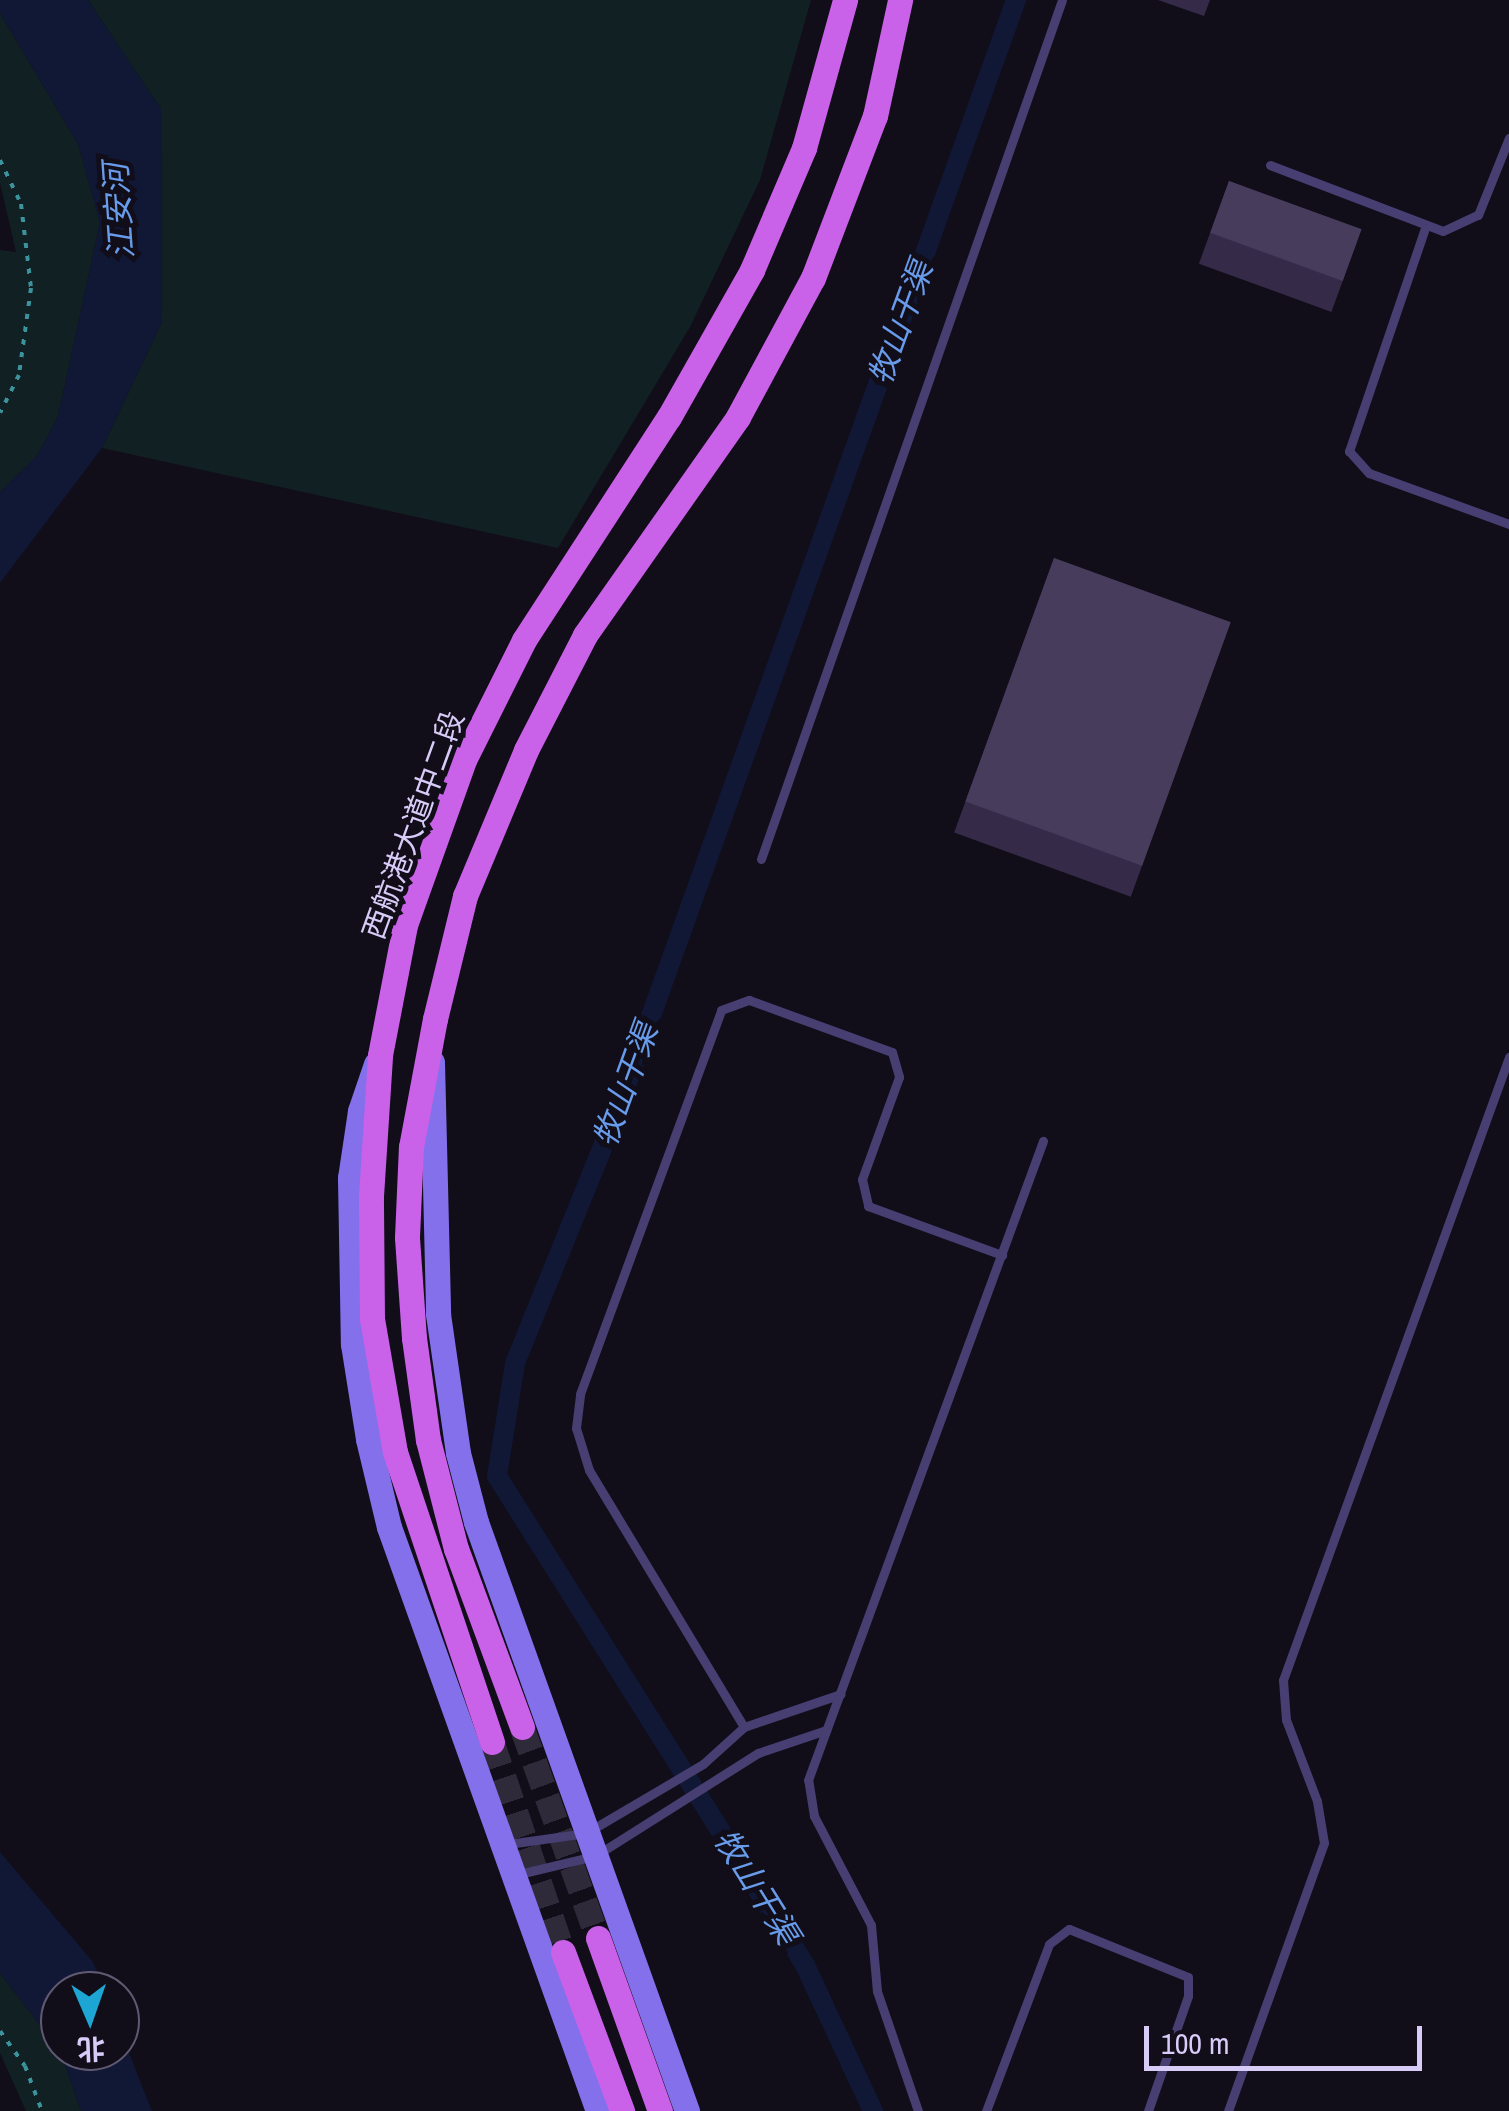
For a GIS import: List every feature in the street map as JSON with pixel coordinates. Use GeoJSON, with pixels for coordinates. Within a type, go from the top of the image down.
{"type":"FeatureCollection","features":[{"type":"Feature","properties":{"kind":"main road","name":"西航港大道中二段"},"geometry":{"type":"LineString","coordinates":[[492,1742],[395,1452],[372,1319],[371,1196],[380,1055],[406,925],[464,760],[524,640],[669,416],[752,270],[804,148],[845,0]]}},
{"type":"Feature","properties":{"kind":"main road"},"geometry":{"type":"LineString","coordinates":[[522,1727],[456,1549],[428,1440],[414,1338],[407,1237],[411,1147],[432,1035],[465,896],[526,750],[584,636],[738,417],[813,278],[875,116],[900,0]]}},
{"type":"Feature","properties":{"kind":"main road"},"geometry":{"type":"LineString","coordinates":[[598,1938],[660,2111]]}},
{"type":"Feature","properties":{"kind":"main road"},"geometry":{"type":"LineString","coordinates":[[563,1952],[622,2111]]}},
{"type":"Feature","properties":{"kind":"street"},"geometry":{"type":"LineString","coordinates":[[432,1035],[438,1314],[458,1452],[476,1522],[687,2111]]}},
{"type":"Feature","properties":{"kind":"street"},"geometry":{"type":"LineString","coordinates":[[380,1055],[360,1110],[350,1178],[354,1344],[389,1527],[598,2111]]}},
{"type":"Feature","properties":{"kind":"lane"},"geometry":{"type":"LineString","coordinates":[[761,859],[1062,0]]}},
{"type":"Feature","properties":{"kind":"lane"},"geometry":{"type":"LineString","coordinates":[[1270,166],[1425,228],[1453,230],[1478,214],[1509,138]]}},
{"type":"Feature","properties":{"kind":"lane"},"geometry":{"type":"LineString","coordinates":[[1425,228],[1349,451],[1369,473],[1509,524]]}},
{"type":"Feature","properties":{"kind":"lane"},"geometry":{"type":"LineString","coordinates":[[744,1727],[589,1470],[576,1428],[580,1394],[721,1010],[748,1000],[892,1052],[899,1077],[862,1179],[868,1206],[1002,1255]]}},
{"type":"Feature","properties":{"kind":"lane"},"geometry":{"type":"LineString","coordinates":[[1228,2111],[1324,1843],[1317,1802],[1286,1720],[1283,1680],[1509,1057]]}},
{"type":"Feature","properties":{"kind":"lane"},"geometry":{"type":"LineString","coordinates":[[918,2111],[880,2003],[865,1908],[811,1806],[808,1780],[1043,1141]]}},
{"type":"Feature","properties":{"kind":"lane"},"geometry":{"type":"LineString","coordinates":[[501,1845],[590,1844],[656,1792],[703,1764],[744,1727],[841,1694]]}},
{"type":"Feature","properties":{"kind":"lane"},"geometry":{"type":"LineString","coordinates":[[512,1875],[668,1810],[758,1753],[826,1730]]}},
{"type":"Feature","properties":{"kind":"lane"},"geometry":{"type":"LineString","coordinates":[[986,2111],[1049,1944],[1069,1928],[1188,1976],[1188,1996],[1148,2111]]}},
{"type":"Feature","properties":{"kind":"path"},"geometry":{"type":"LineString","coordinates":[[0,160],[20,204],[32,288],[19,375],[0,412]]}},
{"type":"Feature","properties":{"kind":"path"},"geometry":{"type":"LineString","coordinates":[[0,2031],[25,2066],[42,2111]]}},
{"type":"Feature","properties":{"kind":"shaded area"},"geometry":{"type":"Polygon","coordinates":[[[88,0],[811,0],[760,180],[690,327],[558,548],[102,448],[162,322],[161,109],[88,0]]]}},
{"type":"Feature","properties":{"kind":"shaded area"},"geometry":{"type":"Polygon","coordinates":[[[0,13],[78,144],[100,222],[58,417],[37,456],[0,492],[0,250],[16,252],[0,183],[0,13]]]}},
{"type":"Feature","properties":{"kind":"shaded area"},"geometry":{"type":"Polygon","coordinates":[[[0,1973],[40,2025],[40,2071],[67,2071],[81,2111],[26,2111],[0,2053],[0,1973]]]}},
{"type":"Feature","properties":{"kind":"water","name":"江安河"},"geometry":{"type":"Polygon","coordinates":[[[0,0],[88,0],[161,109],[162,322],[102,448],[0,583],[0,492],[37,456],[58,417],[100,222],[78,144],[0,13],[0,0]]]}},
{"type":"Feature","properties":{"kind":"water"},"geometry":{"type":"Polygon","coordinates":[[[0,1852],[97,1971],[40,1971],[40,2025],[0,1973],[0,1852]]]}},
{"type":"Feature","properties":{"kind":"water"},"geometry":{"type":"Polygon","coordinates":[[[67,2071],[136,2071],[152,2111],[81,2111],[67,2071]]]}},
{"type":"Feature","properties":{"kind":"building"},"geometry":{"type":"Polygon","coordinates":[[[1229,181],[1361,229],[1343,281],[1210,233],[1229,181]]]}},
{"type":"Feature","properties":{"kind":"building"},"geometry":{"type":"Polygon","coordinates":[[[1054,558],[1231,622],[1142,866],[965,801],[1054,558]]]}},
{"type":"Feature","properties":{"kind":"waterway","name":"牧山干渠"},"geometry":{"type":"LineString","coordinates":[[873,2111],[805,1965],[497,1476],[515,1363],[614,1119],[1016,0]]}},
{"type":"Feature","properties":{"kind":"tunnel"},"geometry":{"type":"LineString","coordinates":[[522,1727],[598,1938]]}},
{"type":"Feature","properties":{"kind":"tunnel"},"geometry":{"type":"LineString","coordinates":[[492,1742],[563,1952]]}}]}
